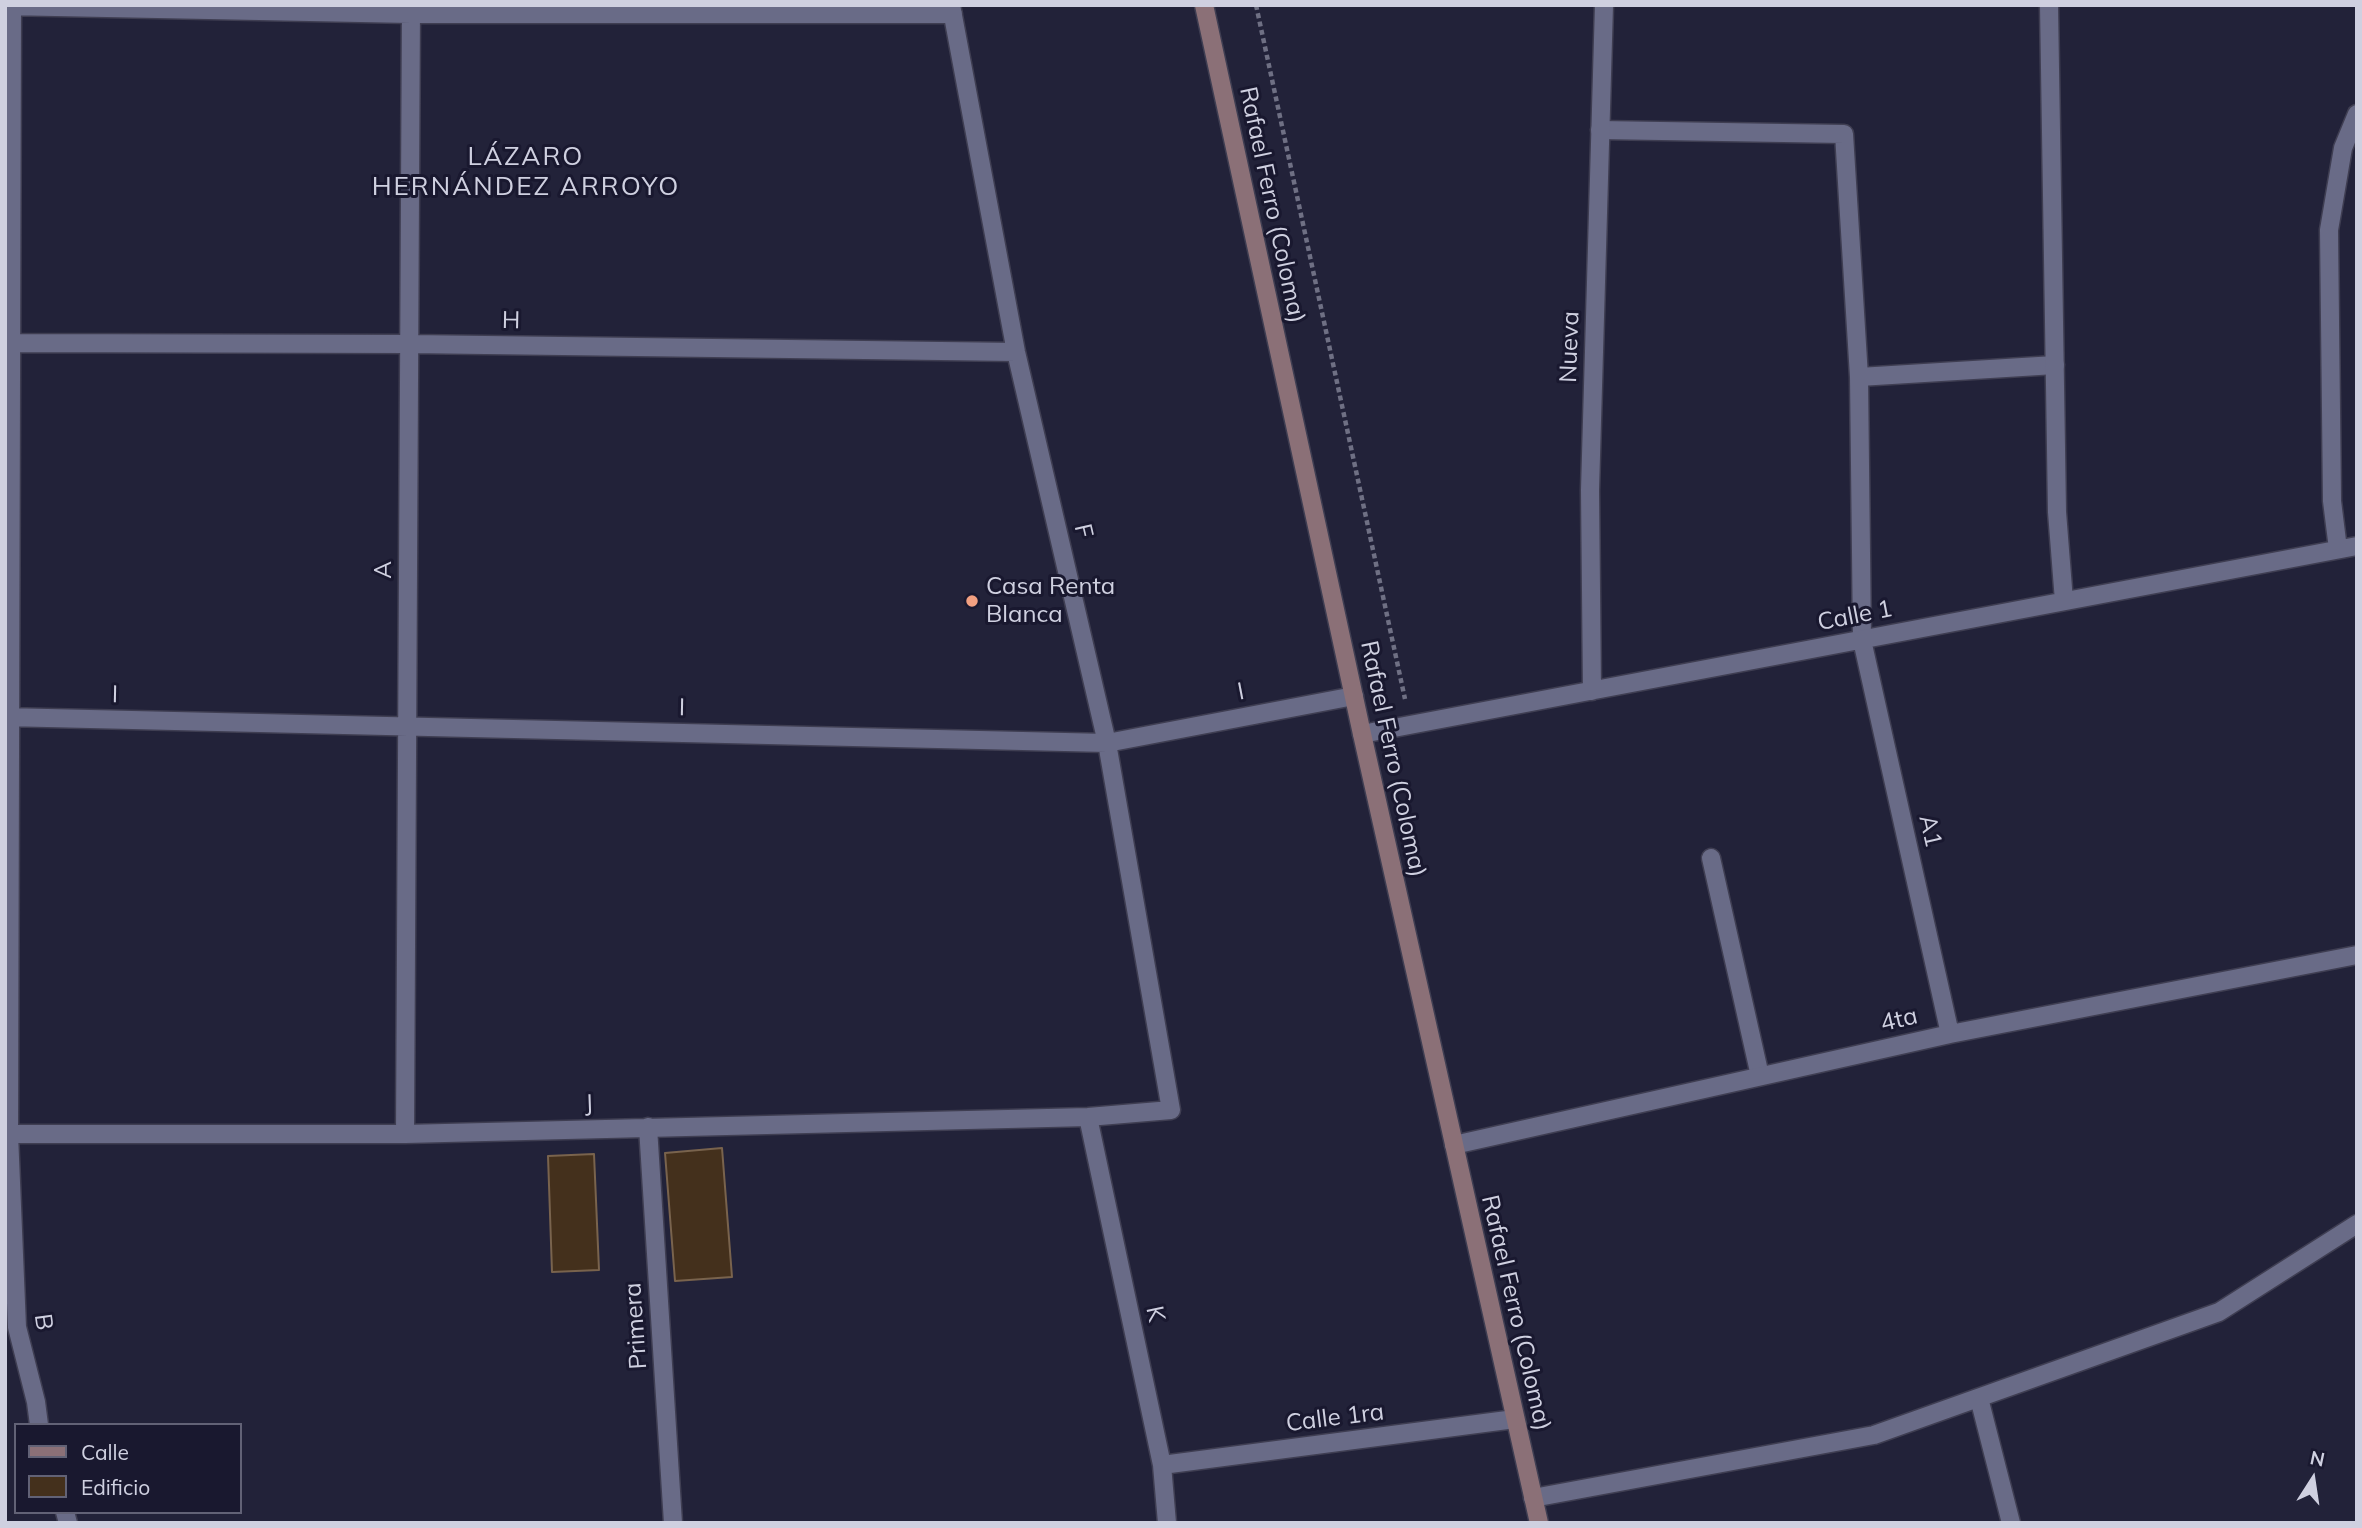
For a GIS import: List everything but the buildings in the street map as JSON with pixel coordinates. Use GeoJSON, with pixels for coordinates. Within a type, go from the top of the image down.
{"type":"FeatureCollection","features":[{"type":"Feature","properties":{"kind":"main road","name":"Rafael Ferro (Coloma)"},"geometry":{"type":"LineString","coordinates":[[1204,5],[1353,696],[1539,1523]]}},
{"type":"Feature","properties":{"kind":"street","name":"B"},"geometry":{"type":"LineString","coordinates":[[12,5],[8,343],[9,1134],[17,1327],[39,1423]]}},
{"type":"Feature","properties":{"kind":"street","name":"Nueva"},"geometry":{"type":"LineString","coordinates":[[1592,691],[1590,490],[1604,5]]}},
{"type":"Feature","properties":{"kind":"street"},"geometry":{"type":"LineString","coordinates":[[2049,5],[2057,512],[2064,601]]}},
{"type":"Feature","properties":{"kind":"street"},"geometry":{"type":"LineString","coordinates":[[5,6],[411,10],[952,10]]}},
{"type":"Feature","properties":{"kind":"street","name":"A"},"geometry":{"type":"LineString","coordinates":[[405,1134],[411,10]]}},
{"type":"Feature","properties":{"kind":"street","name":"F"},"geometry":{"type":"LineString","coordinates":[[952,10],[1016,352],[1107,743],[1171,1110]]}},
{"type":"Feature","properties":{"kind":"street"},"geometry":{"type":"LineString","coordinates":[[2338,549],[2332,501],[2329,230],[2343,148],[2357,114]]}},
{"type":"Feature","properties":{"kind":"street","name":"A1"},"geometry":{"type":"LineString","coordinates":[[1600,130],[1844,134],[1859,377],[1861,640],[1950,1034]]}},
{"type":"Feature","properties":{"kind":"street","name":"H"},"geometry":{"type":"LineString","coordinates":[[8,343],[410,344],[1016,352]]}},
{"type":"Feature","properties":{"kind":"street"},"geometry":{"type":"LineString","coordinates":[[1859,377],[2055,365]]}},
{"type":"Feature","properties":{"kind":"street","name":"Calle 1"},"geometry":{"type":"LineString","coordinates":[[1362,734],[2357,546]]}},
{"type":"Feature","properties":{"kind":"street","name":"I"},"geometry":{"type":"LineString","coordinates":[[8,717],[1107,743],[1353,696]]}},
{"type":"Feature","properties":{"kind":"street"},"geometry":{"type":"LineString","coordinates":[[1711,858],[1760,1076]]}},
{"type":"Feature","properties":{"kind":"street","name":"4ta"},"geometry":{"type":"LineString","coordinates":[[1454,1145],[1950,1034],[2357,955]]}},
{"type":"Feature","properties":{"kind":"street","name":"J"},"geometry":{"type":"LineString","coordinates":[[9,1134],[405,1134],[1088,1117],[1171,1110]]}},
{"type":"Feature","properties":{"kind":"street","name":"K"},"geometry":{"type":"LineString","coordinates":[[1088,1117],[1161,1465],[1167,1523]]}},
{"type":"Feature","properties":{"kind":"street","name":"Primera"},"geometry":{"type":"LineString","coordinates":[[648,1127],[673,1523]]}},
{"type":"Feature","properties":{"kind":"street"},"geometry":{"type":"LineString","coordinates":[[1533,1497],[1874,1435],[2219,1312],[2356,1225]]}},
{"type":"Feature","properties":{"kind":"street"},"geometry":{"type":"LineString","coordinates":[[1979,1398],[2011,1523]]}},
{"type":"Feature","properties":{"kind":"street","name":"Calle 1ra"},"geometry":{"type":"LineString","coordinates":[[1161,1465],[1515,1419]]}},
{"type":"Feature","properties":{"kind":"path"},"geometry":{"type":"LineString","coordinates":[[1256,5],[1411,725]]}},
{"type":"Feature","properties":{"kind":"place","name":"Casa Renta Blanca"},"geometry":{"type":"Point","coordinates":[972,601]}},
{"type":"Feature","properties":{"kind":"district","name":"LÁZARO HERNÁNDEZ ARROYO"},"geometry":{"type":"Point","coordinates":[526,172]}}]}
